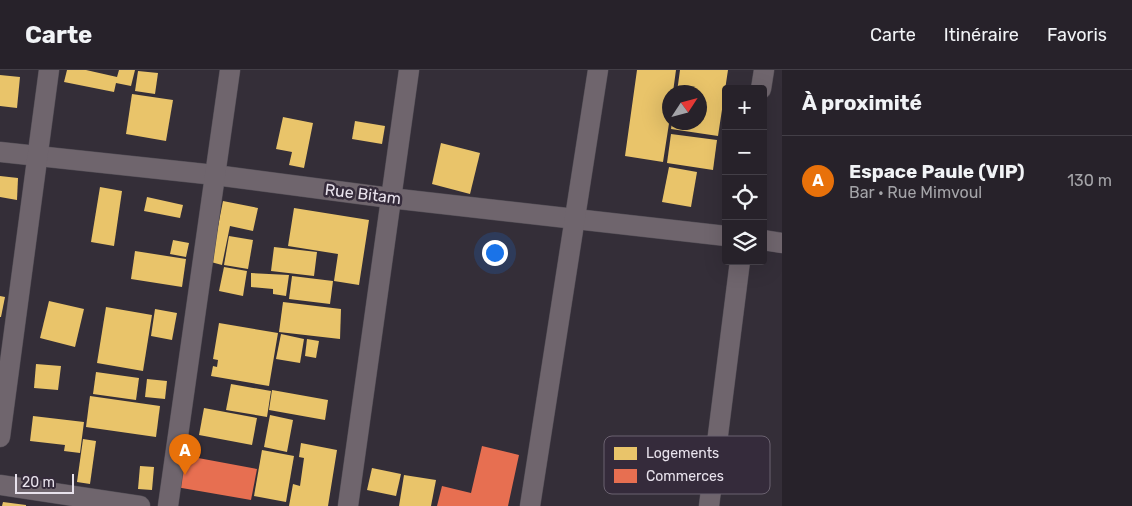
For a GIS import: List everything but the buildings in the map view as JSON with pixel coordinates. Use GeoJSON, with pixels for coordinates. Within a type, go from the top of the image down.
{"type":"FeatureCollection","features":[{"type":"Feature","properties":{"kind":"street"},"geometry":{"type":"LineString","coordinates":[[0,437],[50,70]]}},
{"type":"Feature","properties":{"kind":"street"},"geometry":{"type":"LineString","coordinates":[[168,506],[230,70]]}},
{"type":"Feature","properties":{"kind":"street"},"geometry":{"type":"LineString","coordinates":[[348,506],[409,70]]}},
{"type":"Feature","properties":{"kind":"street"},"geometry":{"type":"LineString","coordinates":[[530,506],[573,220],[598,70]]}},
{"type":"Feature","properties":{"kind":"street"},"geometry":{"type":"LineString","coordinates":[[762,85],[764,70]]}},
{"type":"Feature","properties":{"kind":"street","name":"Rue Bitam"},"geometry":{"type":"LineString","coordinates":[[0,152],[215,175],[573,220],[722,236]]}},
{"type":"Feature","properties":{"kind":"street"},"geometry":{"type":"LineString","coordinates":[[767,240],[782,242]]}},
{"type":"Feature","properties":{"kind":"street"},"geometry":{"type":"LineString","coordinates":[[718,436],[739,265]]}},
{"type":"Feature","properties":{"kind":"street"},"geometry":{"type":"LineString","coordinates":[[0,485],[140,506]]}},
{"type":"Feature","properties":{"kind":"place","name":"Espace Paule (VIP)"},"geometry":{"type":"Point","coordinates":[185,475]}}]}
